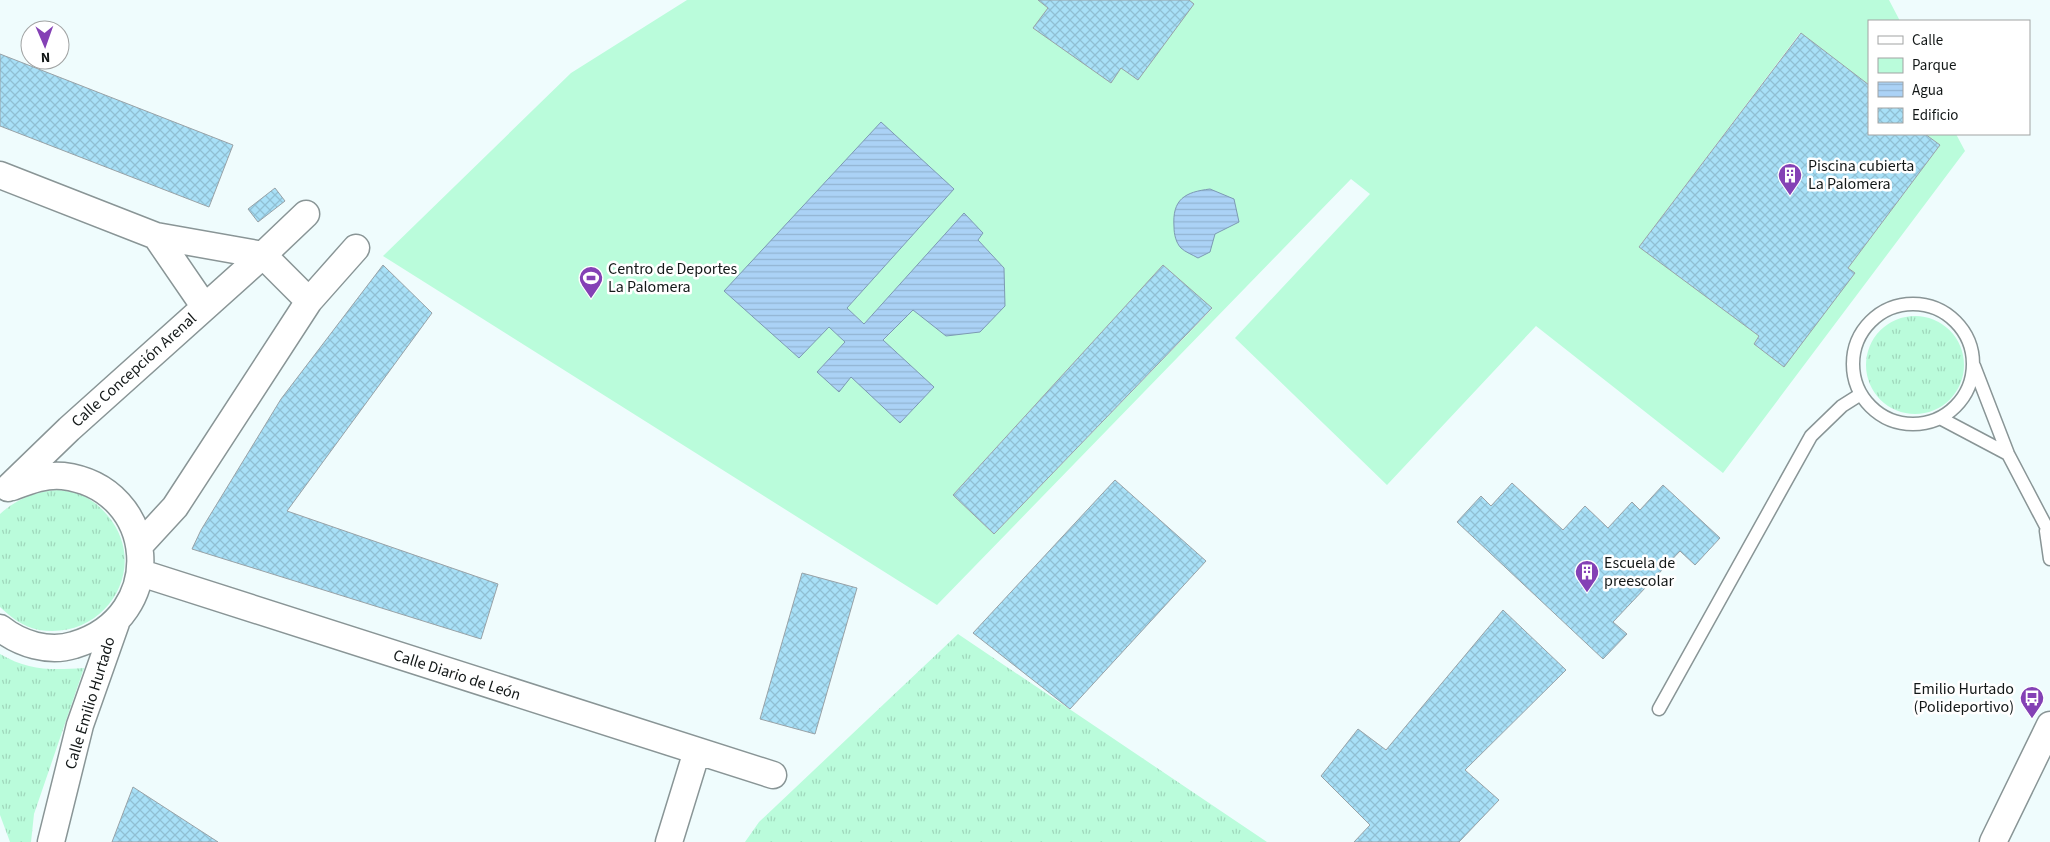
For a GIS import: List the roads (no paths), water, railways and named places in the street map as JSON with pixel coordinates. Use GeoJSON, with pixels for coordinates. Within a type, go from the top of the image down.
{"type":"FeatureCollection","features":[{"type":"Feature","properties":{"kind":"street"},"geometry":{"type":"LineString","coordinates":[[0,175],[156,236],[263,254],[309,301]]}},
{"type":"Feature","properties":{"kind":"street","name":"Calle Concepción Arenal"},"geometry":{"type":"LineString","coordinates":[[4,491],[69,429],[306,214]]}},
{"type":"Feature","properties":{"kind":"street"},"geometry":{"type":"LineString","coordinates":[[156,236],[204,306]]}},
{"type":"Feature","properties":{"kind":"street"},"geometry":{"type":"LineString","coordinates":[[140,545],[175,507],[309,301],[356,248]]}},
{"type":"Feature","properties":{"kind":"street"},"geometry":{"type":"LineString","coordinates":[[0,628],[11,637],[38,647],[65,648],[93,640],[116,623],[132,600],[140,573],[140,545],[130,519],[112,497],[89,482],[62,476],[34,478],[4,491]]}},
{"type":"Feature","properties":{"kind":"street","name":"Calle Diario de León"},"geometry":{"type":"LineString","coordinates":[[140,573],[773,775]]}},
{"type":"Feature","properties":{"kind":"street","name":"Calle Emilio Hurtado"},"geometry":{"type":"LineString","coordinates":[[51,842],[80,725],[116,623]]}},
{"type":"Feature","properties":{"kind":"street"},"geometry":{"type":"LineString","coordinates":[[1993,842],[2050,725]]}},
{"type":"Feature","properties":{"kind":"street"},"geometry":{"type":"LineString","coordinates":[[669,842],[697,751]]}},
{"type":"Feature","properties":{"kind":"lane"},"geometry":{"type":"LineString","coordinates":[[1973,364],[1971,380],[1964,395],[1954,408],[1940,418],[1912,424],[1898,422],[1871,409],[1861,394],[1854,376],[1853,356],[1859,337],[1871,321],[1887,310],[1907,304],[1926,306],[1945,313],[1960,327],[1970,344],[1973,364],[2008,454],[2048,533],[2050,559]]}},
{"type":"Feature","properties":{"kind":"lane"},"geometry":{"type":"LineString","coordinates":[[1659,709],[1811,436],[1842,406],[1861,394]]}},
{"type":"Feature","properties":{"kind":"lane"},"geometry":{"type":"LineString","coordinates":[[1940,418],[2008,454]]}},
{"type":"Feature","properties":{"kind":"water"},"geometry":{"type":"Polygon","coordinates":[[[881,122],[954,189],[847,308],[864,324],[964,213],[983,233],[978,240],[1004,268],[1005,306],[980,332],[946,336],[913,310],[883,340],[934,387],[900,423],[851,377],[839,392],[817,372],[845,342],[829,327],[799,358],[724,291],[881,122]]]}},
{"type":"Feature","properties":{"kind":"water"},"geometry":{"type":"Polygon","coordinates":[[[1210,189],[1234,199],[1239,222],[1215,234],[1210,252],[1198,258],[1178,244],[1174,230],[1175,210],[1178,203],[1187,195],[1210,189]]]}},
{"type":"Feature","properties":{"kind":"place","name":"Piscina cubierta La Palomera"},"geometry":{"type":"Point","coordinates":[1790,196]}},
{"type":"Feature","properties":{"kind":"place","name":"Centro de Deportes La Palomera"},"geometry":{"type":"Point","coordinates":[591,299]}},
{"type":"Feature","properties":{"kind":"place","name":"Escuela de preescolar"},"geometry":{"type":"Point","coordinates":[1587,593]}},
{"type":"Feature","properties":{"kind":"place","name":"Emilio Hurtado (Polideportivo)"},"geometry":{"type":"Point","coordinates":[2032,719]}}]}
